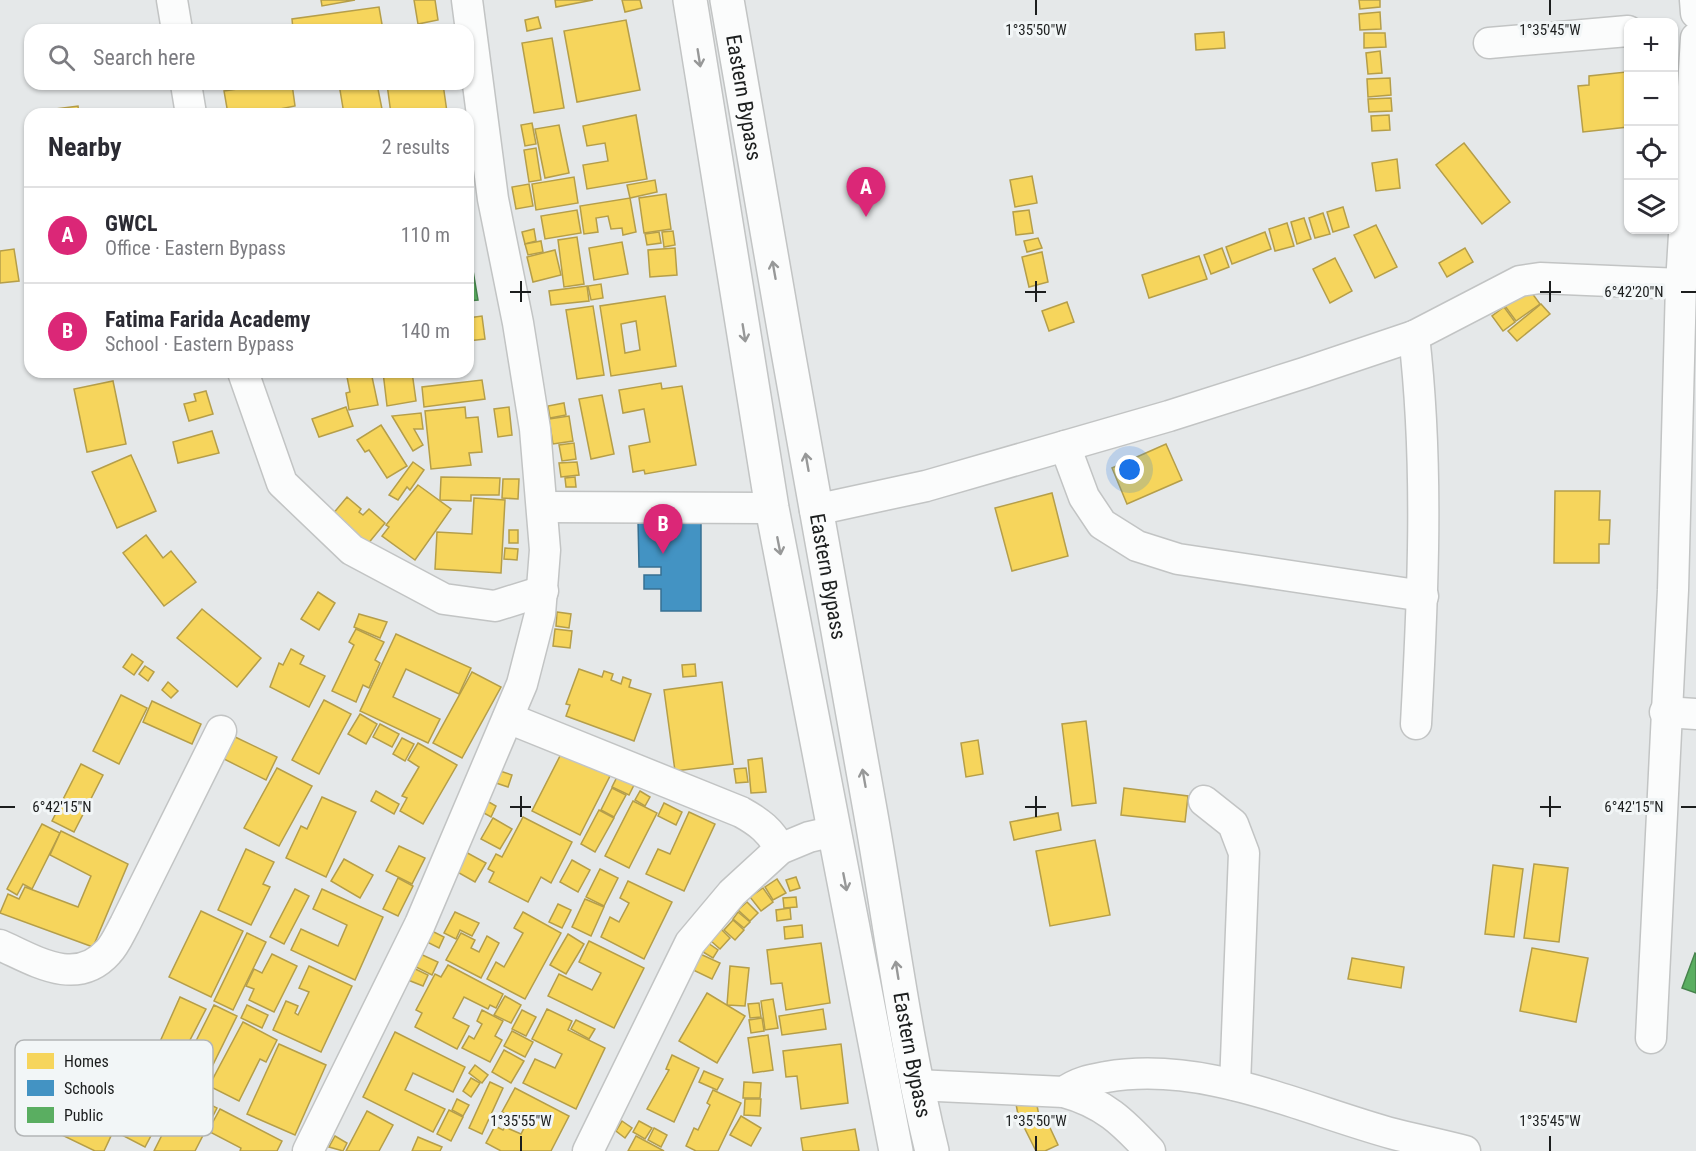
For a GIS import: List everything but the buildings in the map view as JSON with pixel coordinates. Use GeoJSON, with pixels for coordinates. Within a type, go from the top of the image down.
{"type":"FeatureCollection","features":[{"type":"Feature","properties":{"kind":"highway","name":"Eastern Bypass"},"geometry":{"type":"LineString","coordinates":[[690,0],[772,508],[896,1151]]}},
{"type":"Feature","properties":{"kind":"highway","name":"Eastern Bypass"},"geometry":{"type":"LineString","coordinates":[[727,0],[815,510],[873,824],[916,1085],[932,1151]]}},
{"type":"Feature","properties":{"kind":"street"},"geometry":{"type":"LineString","coordinates":[[172,0],[176,24]]}},
{"type":"Feature","properties":{"kind":"street"},"geometry":{"type":"LineString","coordinates":[[466,0],[469,24]]}},
{"type":"Feature","properties":{"kind":"street"},"geometry":{"type":"LineString","coordinates":[[1695,0],[1696,14]]}},
{"type":"Feature","properties":{"kind":"street"},"geometry":{"type":"LineString","coordinates":[[1678,27],[1696,25]]}},
{"type":"Feature","properties":{"kind":"street"},"geometry":{"type":"LineString","coordinates":[[1489,43],[1624,31]]}},
{"type":"Feature","properties":{"kind":"street"},"geometry":{"type":"LineString","coordinates":[[1651,1038],[1665,712],[1673,590],[1681,284],[1696,38]]}},
{"type":"Feature","properties":{"kind":"street"},"geometry":{"type":"LineString","coordinates":[[308,1151],[420,924],[508,718],[522,684],[541,602],[543,507],[535,429],[518,323],[494,199],[474,57]]}},
{"type":"Feature","properties":{"kind":"street"},"geometry":{"type":"LineString","coordinates":[[187,90],[190,108]]}},
{"type":"Feature","properties":{"kind":"street"},"geometry":{"type":"LineString","coordinates":[[815,510],[926,486],[1169,416],[1414,336],[1520,281],[1548,278],[1681,284]]}},
{"type":"Feature","properties":{"kind":"street"},"geometry":{"type":"LineString","coordinates":[[1414,336],[1422,404],[1423,596],[1416,724]]}},
{"type":"Feature","properties":{"kind":"street"},"geometry":{"type":"LineString","coordinates":[[245,378],[278,476],[352,550],[444,599],[495,606],[541,602]]}},
{"type":"Feature","properties":{"kind":"street"},"geometry":{"type":"LineString","coordinates":[[1065,446],[1084,497],[1102,524],[1137,546],[1178,559],[1423,596]]}},
{"type":"Feature","properties":{"kind":"street"},"geometry":{"type":"LineString","coordinates":[[543,507],[772,508]]}},
{"type":"Feature","properties":{"kind":"street"},"geometry":{"type":"LineString","coordinates":[[1665,712],[1696,714]]}},
{"type":"Feature","properties":{"kind":"street"},"geometry":{"type":"LineString","coordinates":[[508,718],[741,812],[761,823],[774,837],[780,849]]}},
{"type":"Feature","properties":{"kind":"street"},"geometry":{"type":"LineString","coordinates":[[0,945],[53,970],[73,970],[88,966],[108,953],[125,924],[221,731]]}},
{"type":"Feature","properties":{"kind":"street"},"geometry":{"type":"LineString","coordinates":[[1204,801],[1233,824],[1244,853],[1235,1085]]}},
{"type":"Feature","properties":{"kind":"street"},"geometry":{"type":"LineString","coordinates":[[588,1151],[690,943],[732,893],[780,849],[809,837],[835,831]]}},
{"type":"Feature","properties":{"kind":"street"},"geometry":{"type":"LineString","coordinates":[[1064,1092],[1076,1083],[1131,1073],[1235,1085],[1394,1134],[1465,1151]]}},
{"type":"Feature","properties":{"kind":"street"},"geometry":{"type":"LineString","coordinates":[[916,1085],[1064,1092],[1088,1098],[1119,1118],[1150,1151]]}},
{"type":"Feature","properties":{"kind":"place","name":"GWCL"},"geometry":{"type":"Point","coordinates":[866,217]}},
{"type":"Feature","properties":{"kind":"place","name":"Fatima Farida Academy"},"geometry":{"type":"Point","coordinates":[663,554]}}]}
